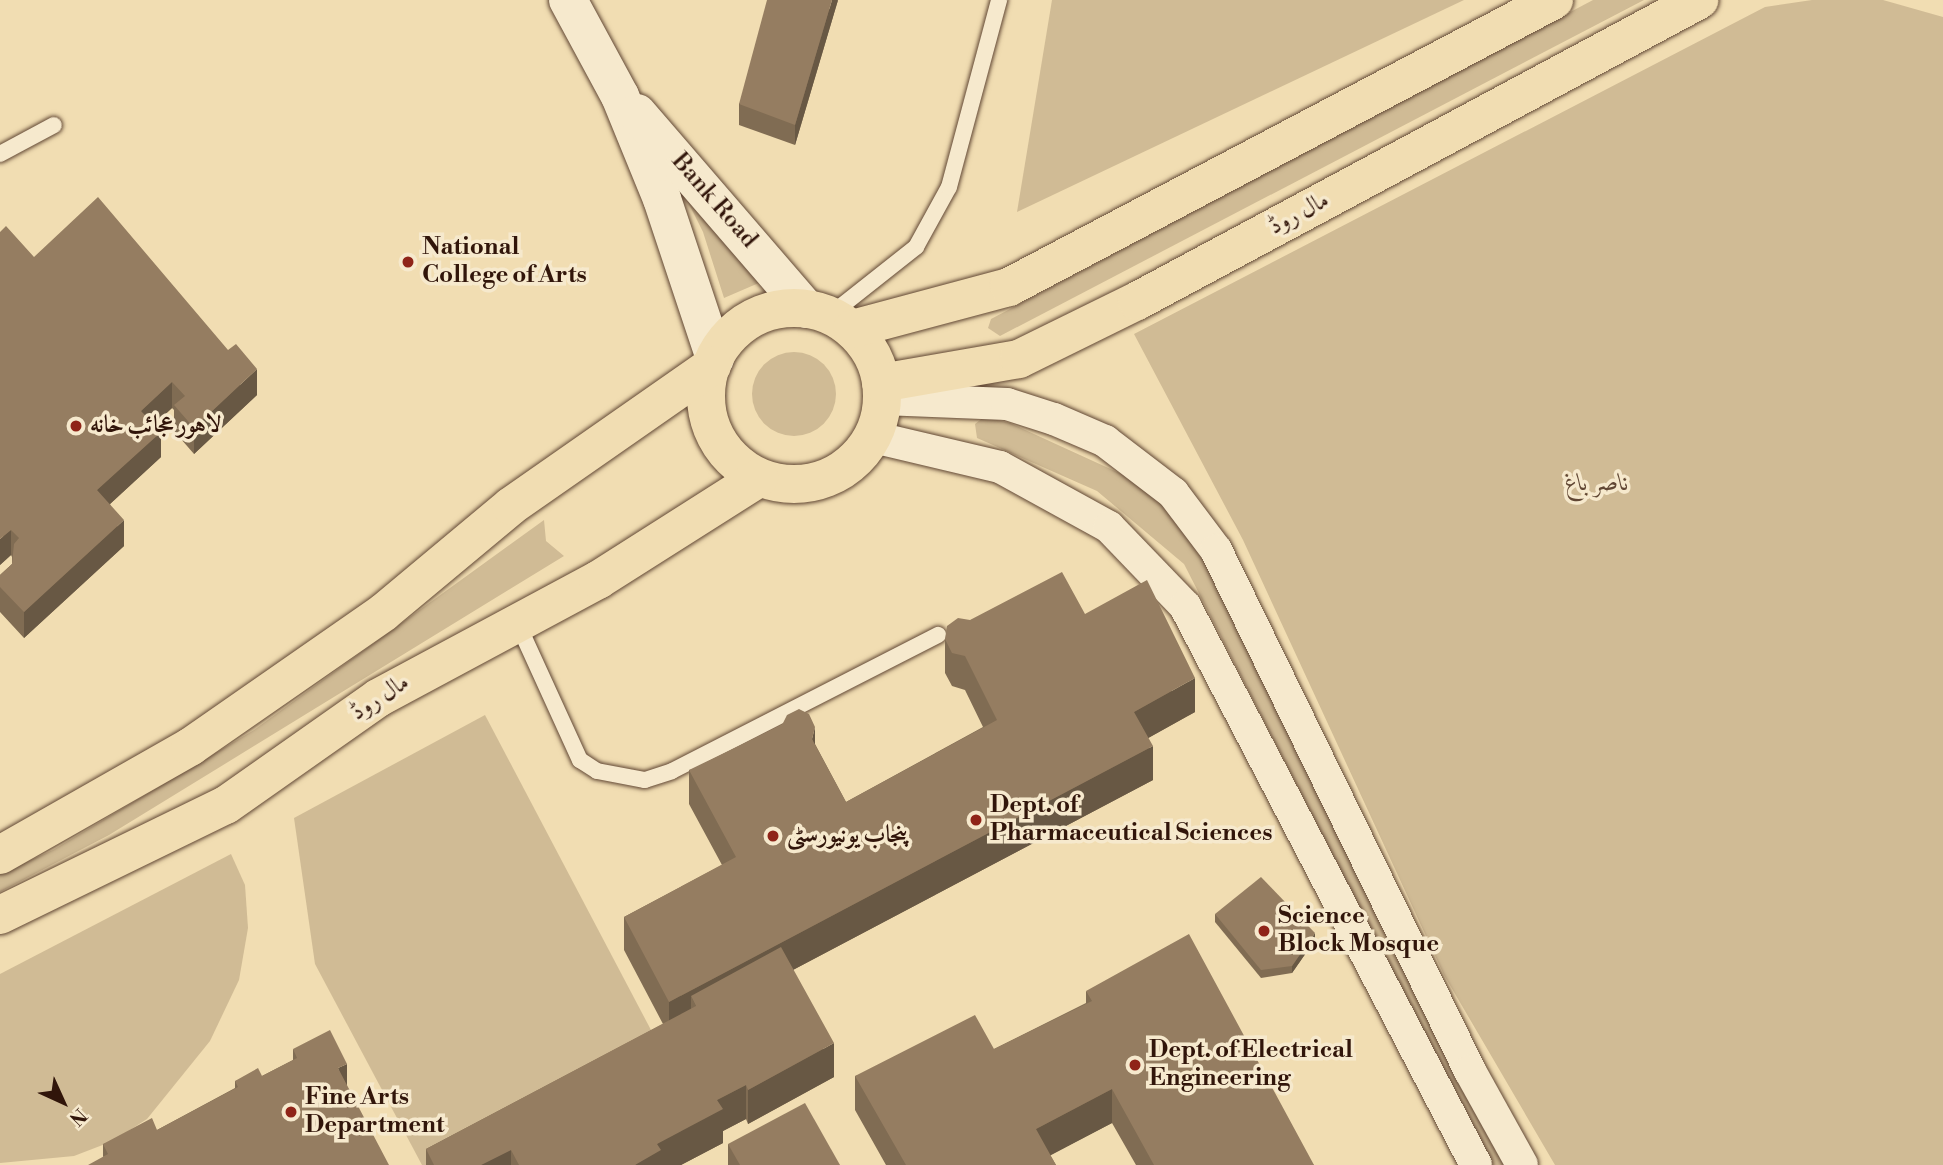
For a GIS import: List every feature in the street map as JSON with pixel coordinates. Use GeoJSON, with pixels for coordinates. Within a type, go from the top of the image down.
{"type":"FeatureCollection","features":[{"type":"Feature","properties":{"kind":"main road"},"geometry":{"type":"LineString","coordinates":[[0,855],[190,747],[384,612],[511,506],[713,362],[737,329],[752,318],[788,308],[829,318],[1009,287],[1554,0]]}},
{"type":"Feature","properties":{"kind":"main road","name":"مال روڈ"},"geometry":{"type":"LineString","coordinates":[[882,391],[1019,359],[1137,301],[1699,0]]}},
{"type":"Feature","properties":{"kind":"main road"},"geometry":{"type":"LineString","coordinates":[[713,362],[706,393],[709,419],[719,444],[737,464],[759,478],[781,484],[824,480],[860,456],[873,437],[882,391],[876,363],[829,318]]}},
{"type":"Feature","properties":{"kind":"main road","name":"مال روڈ"},"geometry":{"type":"LineString","coordinates":[[0,915],[226,805],[378,698],[598,580],[759,478]]}},
{"type":"Feature","properties":{"kind":"street","name":"Bank Road"},"geometry":{"type":"LineString","coordinates":[[568,0],[620,96],[662,199],[713,362]]}},
{"type":"Feature","properties":{"kind":"street","name":"Bank Road"},"geometry":{"type":"LineString","coordinates":[[620,96],[829,318]]}},
{"type":"Feature","properties":{"kind":"street"},"geometry":{"type":"LineString","coordinates":[[882,391],[1007,404],[1054,419],[1105,441],[1173,493],[1216,550],[1470,1070],[1522,1165]]}},
{"type":"Feature","properties":{"kind":"street"},"geometry":{"type":"LineString","coordinates":[[873,437],[1000,467],[1109,527],[1185,606],[1476,1165]]}},
{"type":"Feature","properties":{"kind":"lane"},"geometry":{"type":"LineString","coordinates":[[829,318],[916,247],[949,187],[999,0]]}},
{"type":"Feature","properties":{"kind":"lane"},"geometry":{"type":"LineString","coordinates":[[0,153],[54,125]]}},
{"type":"Feature","properties":{"kind":"lane"},"geometry":{"type":"LineString","coordinates":[[517,622],[580,760],[597,771],[645,780],[672,771],[938,635]]}},
{"type":"Feature","properties":{"kind":"green space"},"geometry":{"type":"Polygon","coordinates":[[[1052,0],[1464,0],[1017,212],[1052,0]]]}},
{"type":"Feature","properties":{"kind":"green space"},"geometry":{"type":"Polygon","coordinates":[[[1593,0],[1644,0],[1000,336],[988,328],[991,319],[1593,0]]]}},
{"type":"Feature","properties":{"kind":"green space","name":"ناصر باغ"},"geometry":{"type":"Polygon","coordinates":[[[1812,0],[1883,0],[1943,17],[1943,1165],[1555,1165],[1444,975],[1243,540],[1134,334],[1765,7],[1812,0]]]}},
{"type":"Feature","properties":{"kind":"green space"},"geometry":{"type":"Polygon","coordinates":[[[682,190],[766,280],[724,298],[703,232],[682,190]]]}},
{"type":"Feature","properties":{"kind":"green space"},"geometry":{"type":"Polygon","coordinates":[[[794,352],[817,359],[829,371],[836,394],[829,417],[817,429],[794,436],[771,429],[759,417],[752,394],[759,371],[771,359],[794,352]]]}},
{"type":"Feature","properties":{"kind":"green space"},"geometry":{"type":"Polygon","coordinates":[[[984,417],[1010,423],[1128,477],[1181,517],[1199,541],[1510,1165],[1492,1165],[1479,1142],[1184,564],[1097,491],[977,438],[975,424],[984,417]]]}},
{"type":"Feature","properties":{"kind":"green space"},"geometry":{"type":"Polygon","coordinates":[[[544,520],[546,541],[564,556],[109,835],[0,892],[0,874],[53,850],[254,730],[544,520]]]}},
{"type":"Feature","properties":{"kind":"green space"},"geometry":{"type":"Polygon","coordinates":[[[485,715],[661,1049],[447,1165],[422,1165],[315,964],[294,818],[485,715]]]}},
{"type":"Feature","properties":{"kind":"green space"},"geometry":{"type":"Polygon","coordinates":[[[231,854],[245,885],[248,928],[239,980],[210,1041],[147,1119],[113,1141],[74,1156],[0,1163],[0,974],[231,854]]]}},
{"type":"Feature","properties":{"kind":"building"},"geometry":{"type":"Polygon","coordinates":[[[767,0],[832,0],[795,125],[739,104],[767,0]]]}},
{"type":"Feature","properties":{"kind":"building","name":"لاہور عجائب خانه"},"geometry":{"type":"Polygon","coordinates":[[[98,197],[228,350],[236,344],[257,369],[194,428],[174,405],[185,396],[172,382],[141,411],[161,432],[97,490],[124,520],[24,612],[0,587],[0,575],[12,564],[14,544],[19,538],[11,530],[0,539],[0,232],[6,226],[34,257],[98,197]]]}},
{"type":"Feature","properties":{"kind":"building","name":"Dept. of Pharmaceutical Sciences"},"geometry":{"type":"Polygon","coordinates":[[[1062,572],[1085,614],[1147,580],[1195,678],[1134,712],[1153,746],[669,1002],[624,917],[736,857],[689,770],[782,725],[787,715],[799,709],[809,714],[815,727],[812,739],[846,802],[997,720],[965,656],[952,653],[945,639],[947,626],[958,618],[970,620],[1062,572]]]}},
{"type":"Feature","properties":{"kind":"building","name":"Science Block Mosque"},"geometry":{"type":"Polygon","coordinates":[[[1261,877],[1315,933],[1292,966],[1261,970],[1215,914],[1261,877]]]}},
{"type":"Feature","properties":{"kind":"building","name":"Dept. of Electrical Engineering"},"geometry":{"type":"Polygon","coordinates":[[[1189,934],[1314,1165],[1154,1165],[1112,1089],[1036,1129],[1056,1165],[906,1165],[855,1076],[975,1015],[994,1049],[1092,1001],[1086,991],[1189,934]]]}},
{"type":"Feature","properties":{"kind":"building"},"geometry":{"type":"Polygon","coordinates":[[[781,947],[834,1043],[748,1090],[746,1085],[717,1100],[723,1109],[657,1144],[661,1150],[635,1165],[519,1165],[511,1150],[481,1165],[434,1165],[426,1149],[696,1006],[691,996],[781,947]]]}},
{"type":"Feature","properties":{"kind":"building"},"geometry":{"type":"Polygon","coordinates":[[[330,1030],[347,1064],[338,1068],[389,1165],[88,1165],[108,1154],[103,1144],[152,1118],[157,1130],[238,1087],[235,1081],[258,1068],[262,1076],[297,1058],[293,1049],[330,1030]]]}},
{"type":"Feature","properties":{"kind":"building"},"geometry":{"type":"Polygon","coordinates":[[[805,1103],[840,1165],[740,1165],[728,1144],[805,1103]]]}},
{"type":"Feature","properties":{"kind":"place","name":"National College of Arts"},"geometry":{"type":"Point","coordinates":[408,262]}},
{"type":"Feature","properties":{"kind":"place","name":"لاہور عجائب خانه"},"geometry":{"type":"Point","coordinates":[76,426]}},
{"type":"Feature","properties":{"kind":"place","name":"Dept. of Pharmaceutical Sciences"},"geometry":{"type":"Point","coordinates":[976,820]}},
{"type":"Feature","properties":{"kind":"place","name":"پنجاب یونیورسٹی"},"geometry":{"type":"Point","coordinates":[773,836]}},
{"type":"Feature","properties":{"kind":"place","name":"Science Block Mosque"},"geometry":{"type":"Point","coordinates":[1264,931]}},
{"type":"Feature","properties":{"kind":"place","name":"Dept. of Electrical Engineering"},"geometry":{"type":"Point","coordinates":[1135,1065]}},
{"type":"Feature","properties":{"kind":"place","name":"Fine Arts Department"},"geometry":{"type":"Point","coordinates":[291,1112]}}]}
